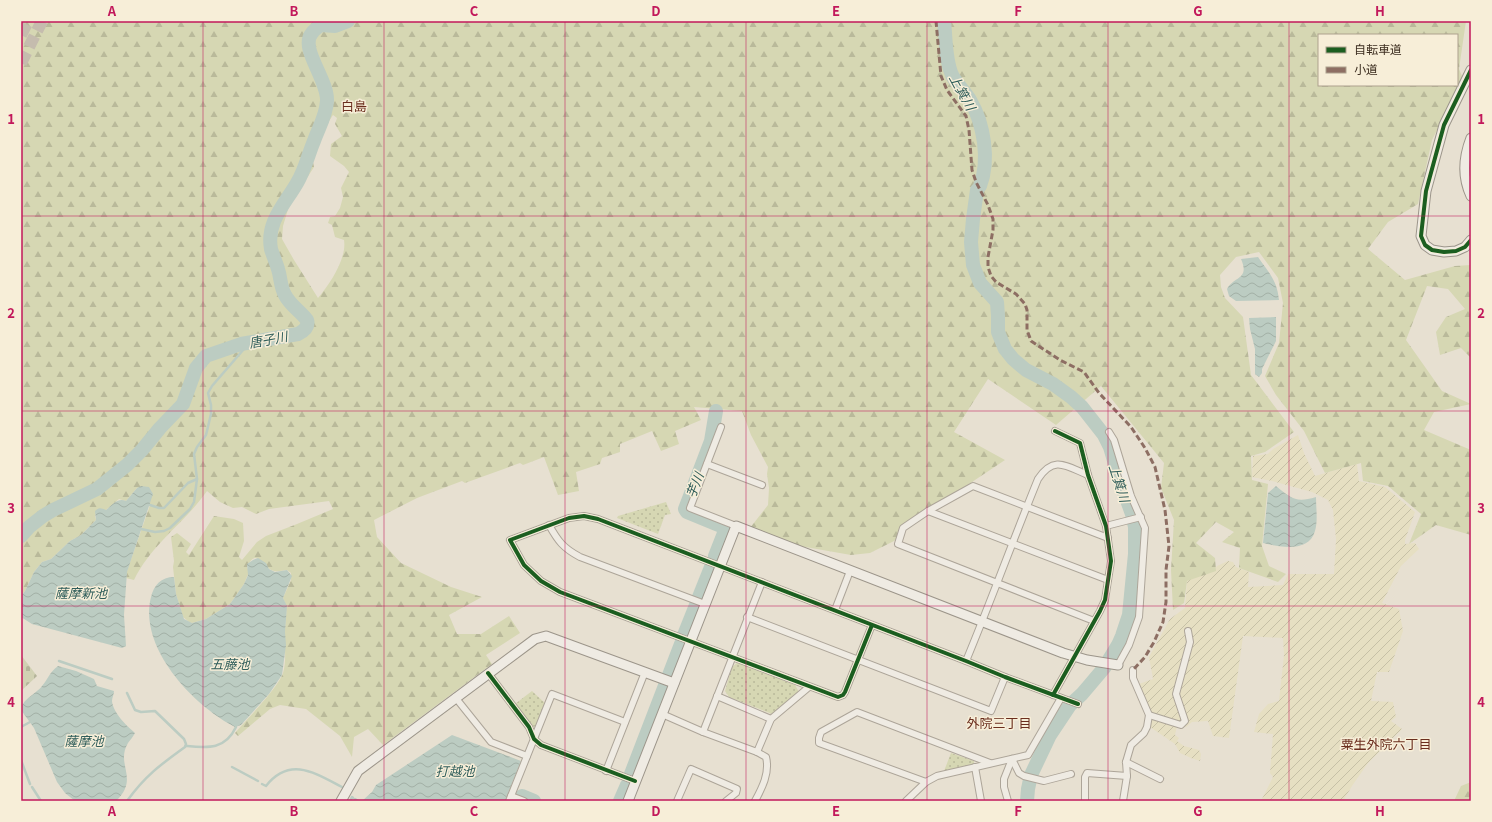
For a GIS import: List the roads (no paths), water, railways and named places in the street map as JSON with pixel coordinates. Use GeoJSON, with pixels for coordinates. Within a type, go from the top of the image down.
{"type":"FeatureCollection","features":[{"type":"Feature","properties":{"kind":"street"},"geometry":{"type":"LineString","coordinates":[[1471,70],[1444,125],[1426,191],[1420,236],[1425,245],[1432,250],[1444,252],[1456,251],[1465,247],[1471,240]]}},
{"type":"Feature","properties":{"kind":"street"},"geometry":{"type":"LineString","coordinates":[[1471,138],[1466,157],[1465,174],[1471,196]]}},
{"type":"Feature","properties":{"kind":"street"},"geometry":{"type":"LineString","coordinates":[[721,427],[690,508],[982,622],[1074,656],[1111,664],[1129,645],[1139,617],[1145,528],[1131,496],[1114,440],[1109,432]]}},
{"type":"Feature","properties":{"kind":"street"},"geometry":{"type":"LineString","coordinates":[[1053,695],[1104,600],[1111,561],[1106,526],[1088,474],[1080,443],[1055,431]]}},
{"type":"Feature","properties":{"kind":"street"},"geometry":{"type":"LineString","coordinates":[[707,464],[762,485]]}},
{"type":"Feature","properties":{"kind":"street"},"geometry":{"type":"LineString","coordinates":[[966,661],[998,584],[1012,543],[1038,479],[1043,472],[1052,465],[1060,464],[1088,474]]}},
{"type":"Feature","properties":{"kind":"street"},"geometry":{"type":"LineString","coordinates":[[1094,621],[898,544],[903,528],[928,510],[973,486],[1108,538]]}},
{"type":"Feature","properties":{"kind":"street"},"geometry":{"type":"LineString","coordinates":[[928,510],[1108,580]]}},
{"type":"Feature","properties":{"kind":"street"},"geometry":{"type":"LineString","coordinates":[[872,625],[845,692],[841,696],[835,696],[691,640],[679,637],[560,592],[541,581],[524,565],[510,540],[569,518],[584,516],[598,519],[1075,703]]}},
{"type":"Feature","properties":{"kind":"street"},"geometry":{"type":"LineString","coordinates":[[1106,526],[1139,517]]}},
{"type":"Feature","properties":{"kind":"street"},"geometry":{"type":"LineString","coordinates":[[549,525],[559,542],[567,551],[705,604]]}},
{"type":"Feature","properties":{"kind":"street"},"geometry":{"type":"LineString","coordinates":[[629,801],[635,781],[662,714],[669,681],[691,640],[736,526]]}},
{"type":"Feature","properties":{"kind":"street"},"geometry":{"type":"LineString","coordinates":[[836,610],[850,571]]}},
{"type":"Feature","properties":{"kind":"street"},"geometry":{"type":"LineString","coordinates":[[702,732],[718,696],[747,617],[762,582]]}},
{"type":"Feature","properties":{"kind":"street"},"geometry":{"type":"LineString","coordinates":[[747,617],[990,711],[1005,677]]}},
{"type":"Feature","properties":{"kind":"street"},"geometry":{"type":"LineString","coordinates":[[1149,715],[1181,725],[1185,721],[1176,694],[1190,642],[1188,631]]}},
{"type":"Feature","properties":{"kind":"street"},"geometry":{"type":"LineString","coordinates":[[341,801],[358,771],[455,697],[535,639],[546,636],[669,681]]}},
{"type":"Feature","properties":{"kind":"street"},"geometry":{"type":"LineString","coordinates":[[1123,801],[1127,776],[1126,762],[1131,746],[1144,733],[1147,727],[1149,715],[1133,678],[1133,670]]}},
{"type":"Feature","properties":{"kind":"street"},"geometry":{"type":"LineString","coordinates":[[606,771],[644,672]]}},
{"type":"Feature","properties":{"kind":"street"},"geometry":{"type":"LineString","coordinates":[[488,673],[529,727],[534,739],[541,745],[635,781]]}},
{"type":"Feature","properties":{"kind":"street"},"geometry":{"type":"LineString","coordinates":[[757,752],[771,719],[809,687]]}},
{"type":"Feature","properties":{"kind":"street"},"geometry":{"type":"LineString","coordinates":[[524,801],[510,798],[552,694],[625,722]]}},
{"type":"Feature","properties":{"kind":"street"},"geometry":{"type":"LineString","coordinates":[[718,696],[771,719]]}},
{"type":"Feature","properties":{"kind":"street"},"geometry":{"type":"LineString","coordinates":[[455,697],[491,742],[527,756]]}},
{"type":"Feature","properties":{"kind":"street"},"geometry":{"type":"LineString","coordinates":[[906,801],[926,782],[937,776],[1029,754],[1061,698]]}},
{"type":"Feature","properties":{"kind":"street"},"geometry":{"type":"LineString","coordinates":[[926,782],[819,743],[821,732],[857,712],[990,763]]}},
{"type":"Feature","properties":{"kind":"street"},"geometry":{"type":"LineString","coordinates":[[662,714],[702,732],[757,752],[766,757],[767,762],[764,784],[755,801]]}},
{"type":"Feature","properties":{"kind":"street"},"geometry":{"type":"LineString","coordinates":[[1012,759],[1019,773],[1030,778],[1047,780],[1070,774]]}},
{"type":"Feature","properties":{"kind":"street"},"geometry":{"type":"LineString","coordinates":[[1008,801],[1004,787],[1004,779],[1012,759]]}},
{"type":"Feature","properties":{"kind":"street"},"geometry":{"type":"LineString","coordinates":[[1126,762],[1160,779]]}},
{"type":"Feature","properties":{"kind":"street"},"geometry":{"type":"LineString","coordinates":[[975,767],[981,801]]}},
{"type":"Feature","properties":{"kind":"street"},"geometry":{"type":"LineString","coordinates":[[678,801],[691,769],[737,789],[736,793],[726,801]]}},
{"type":"Feature","properties":{"kind":"street"},"geometry":{"type":"LineString","coordinates":[[1085,801],[1085,777],[1087,773],[1127,776]]}},
{"type":"Feature","properties":{"kind":"water"},"geometry":{"type":"Polygon","coordinates":[[[1258,257],[1274,282],[1279,300],[1236,301],[1229,296],[1227,289],[1240,277],[1244,271],[1241,259],[1258,257]]]}},
{"type":"Feature","properties":{"kind":"water"},"geometry":{"type":"Polygon","coordinates":[[[1276,317],[1276,341],[1259,377],[1255,374],[1255,349],[1249,318],[1276,317]]]}},
{"type":"Feature","properties":{"kind":"water","name":"薩摩新池"},"geometry":{"type":"Polygon","coordinates":[[[141,486],[149,487],[153,494],[127,572],[124,615],[126,646],[122,648],[32,624],[21,617],[21,596],[34,572],[42,562],[51,559],[70,541],[81,535],[96,520],[96,510],[100,508],[106,510],[120,500],[126,501],[137,488],[141,486]]]}},
{"type":"Feature","properties":{"kind":"water"},"geometry":{"type":"Polygon","coordinates":[[[1276,486],[1294,499],[1304,500],[1316,497],[1316,527],[1312,538],[1307,543],[1300,546],[1285,547],[1263,543],[1268,493],[1276,486]]]}},
{"type":"Feature","properties":{"kind":"water","name":"五藤池"},"geometry":{"type":"Polygon","coordinates":[[[258,558],[266,563],[269,569],[275,572],[287,570],[292,576],[283,598],[287,606],[285,632],[286,645],[282,675],[269,694],[241,725],[235,727],[203,705],[187,690],[161,655],[153,636],[149,616],[151,597],[156,585],[159,582],[165,578],[174,577],[176,594],[184,619],[192,623],[206,619],[230,604],[244,584],[248,575],[247,564],[258,558]]]}},
{"type":"Feature","properties":{"kind":"water","name":"薩摩池"},"geometry":{"type":"Polygon","coordinates":[[[58,666],[76,671],[94,679],[97,686],[114,691],[112,701],[115,710],[121,719],[135,733],[128,743],[125,751],[124,758],[127,778],[126,785],[123,793],[116,801],[75,801],[65,793],[57,782],[34,728],[21,710],[22,706],[29,697],[39,689],[58,666]]]}},
{"type":"Feature","properties":{"kind":"water","name":"打越池"},"geometry":{"type":"Polygon","coordinates":[[[452,735],[521,761],[505,801],[362,801],[372,792],[376,785],[452,735]]]}},
{"type":"Feature","properties":{"kind":"waterway","name":"唐子川"},"geometry":{"type":"LineString","coordinates":[[21,536],[29,527],[43,516],[97,489],[127,465],[183,404],[196,368],[206,356],[241,344],[298,334],[306,328],[307,320],[290,302],[282,288],[279,272],[271,249],[271,230],[278,214],[302,173],[324,117],[327,101],[326,92],[311,55],[309,39],[313,32],[321,25],[335,26],[348,21]]}},
{"type":"Feature","properties":{"kind":"waterway","name":"上箕川"},"geometry":{"type":"LineString","coordinates":[[944,21],[947,55],[952,75],[970,100],[982,131],[985,165],[980,186]]}},
{"type":"Feature","properties":{"kind":"waterway","name":"上箕川"},"geometry":{"type":"LineString","coordinates":[[977,190],[971,242],[973,265],[980,283],[997,302],[998,332],[1005,349],[1013,359],[1026,370],[1053,384],[1071,397],[1082,407],[1104,435],[1110,447],[1135,527],[1135,554],[1129,615],[1122,636],[1104,668],[1082,694],[1070,705],[1050,735],[1031,775],[1027,801]]}},
{"type":"Feature","properties":{"kind":"waterway"},"geometry":{"type":"LineString","coordinates":[[141,529],[155,532],[164,531],[170,528],[190,509],[194,502],[197,479],[194,454],[197,447],[206,435],[211,414],[211,405],[208,393],[212,386],[250,342]]}},
{"type":"Feature","properties":{"kind":"waterway","name":"芋川"},"geometry":{"type":"LineString","coordinates":[[715,556],[726,528],[687,512],[685,509],[711,441],[716,411]]}},
{"type":"Feature","properties":{"kind":"waterway"},"geometry":{"type":"LineString","coordinates":[[150,505],[164,508],[188,483],[197,479]]}},
{"type":"Feature","properties":{"kind":"waterway","name":"芋川"},"geometry":{"type":"LineString","coordinates":[[699,597],[711,567]]}},
{"type":"Feature","properties":{"kind":"waterway","name":"芋川"},"geometry":{"type":"LineString","coordinates":[[684,635],[696,605]]}},
{"type":"Feature","properties":{"kind":"waterway","name":"芋川"},"geometry":{"type":"LineString","coordinates":[[631,774],[681,644]]}},
{"type":"Feature","properties":{"kind":"waterway"},"geometry":{"type":"LineString","coordinates":[[59,661],[112,679]]}},
{"type":"Feature","properties":{"kind":"waterway"},"geometry":{"type":"LineString","coordinates":[[127,693],[135,710],[141,712],[155,711],[184,739],[186,744],[185,747],[160,765],[127,801]]}},
{"type":"Feature","properties":{"kind":"waterway"},"geometry":{"type":"LineString","coordinates":[[21,727],[30,722]]}},
{"type":"Feature","properties":{"kind":"waterway"},"geometry":{"type":"LineString","coordinates":[[186,746],[209,747],[221,744],[232,735],[236,727]]}},
{"type":"Feature","properties":{"kind":"waterway"},"geometry":{"type":"LineString","coordinates":[[21,760],[30,784]]}},
{"type":"Feature","properties":{"kind":"waterway"},"geometry":{"type":"LineString","coordinates":[[232,767],[258,781]]}},
{"type":"Feature","properties":{"kind":"waterway"},"geometry":{"type":"LineString","coordinates":[[262,784],[266,786],[275,777],[293,769],[312,773],[342,787]]}},
{"type":"Feature","properties":{"kind":"waterway","name":"芋川"},"geometry":{"type":"LineString","coordinates":[[620,801],[627,785]]}},
{"type":"Feature","properties":{"kind":"waterway"},"geometry":{"type":"LineString","coordinates":[[32,787],[41,801]]}},
{"type":"Feature","properties":{"kind":"waterway","name":"芋川"},"geometry":{"type":"LineString","coordinates":[[522,796],[534,801]]}},
{"type":"Feature","properties":{"kind":"waterway"},"geometry":{"type":"LineString","coordinates":[[350,801],[352,797],[353,798]]}},
{"type":"Feature","properties":{"kind":"tunnel"},"geometry":{"type":"LineString","coordinates":[[21,35],[28,21]]}},
{"type":"Feature","properties":{"kind":"tunnel"},"geometry":{"type":"LineString","coordinates":[[21,63],[42,21]]}},
{"type":"Feature","properties":{"kind":"district","name":"白島"},"geometry":{"type":"Point","coordinates":[354,105]}},
{"type":"Feature","properties":{"kind":"district","name":"外院三丁目"},"geometry":{"type":"Point","coordinates":[999,722]}},
{"type":"Feature","properties":{"kind":"district","name":"粟生外院六丁目"},"geometry":{"type":"Point","coordinates":[1386,743]}}]}
